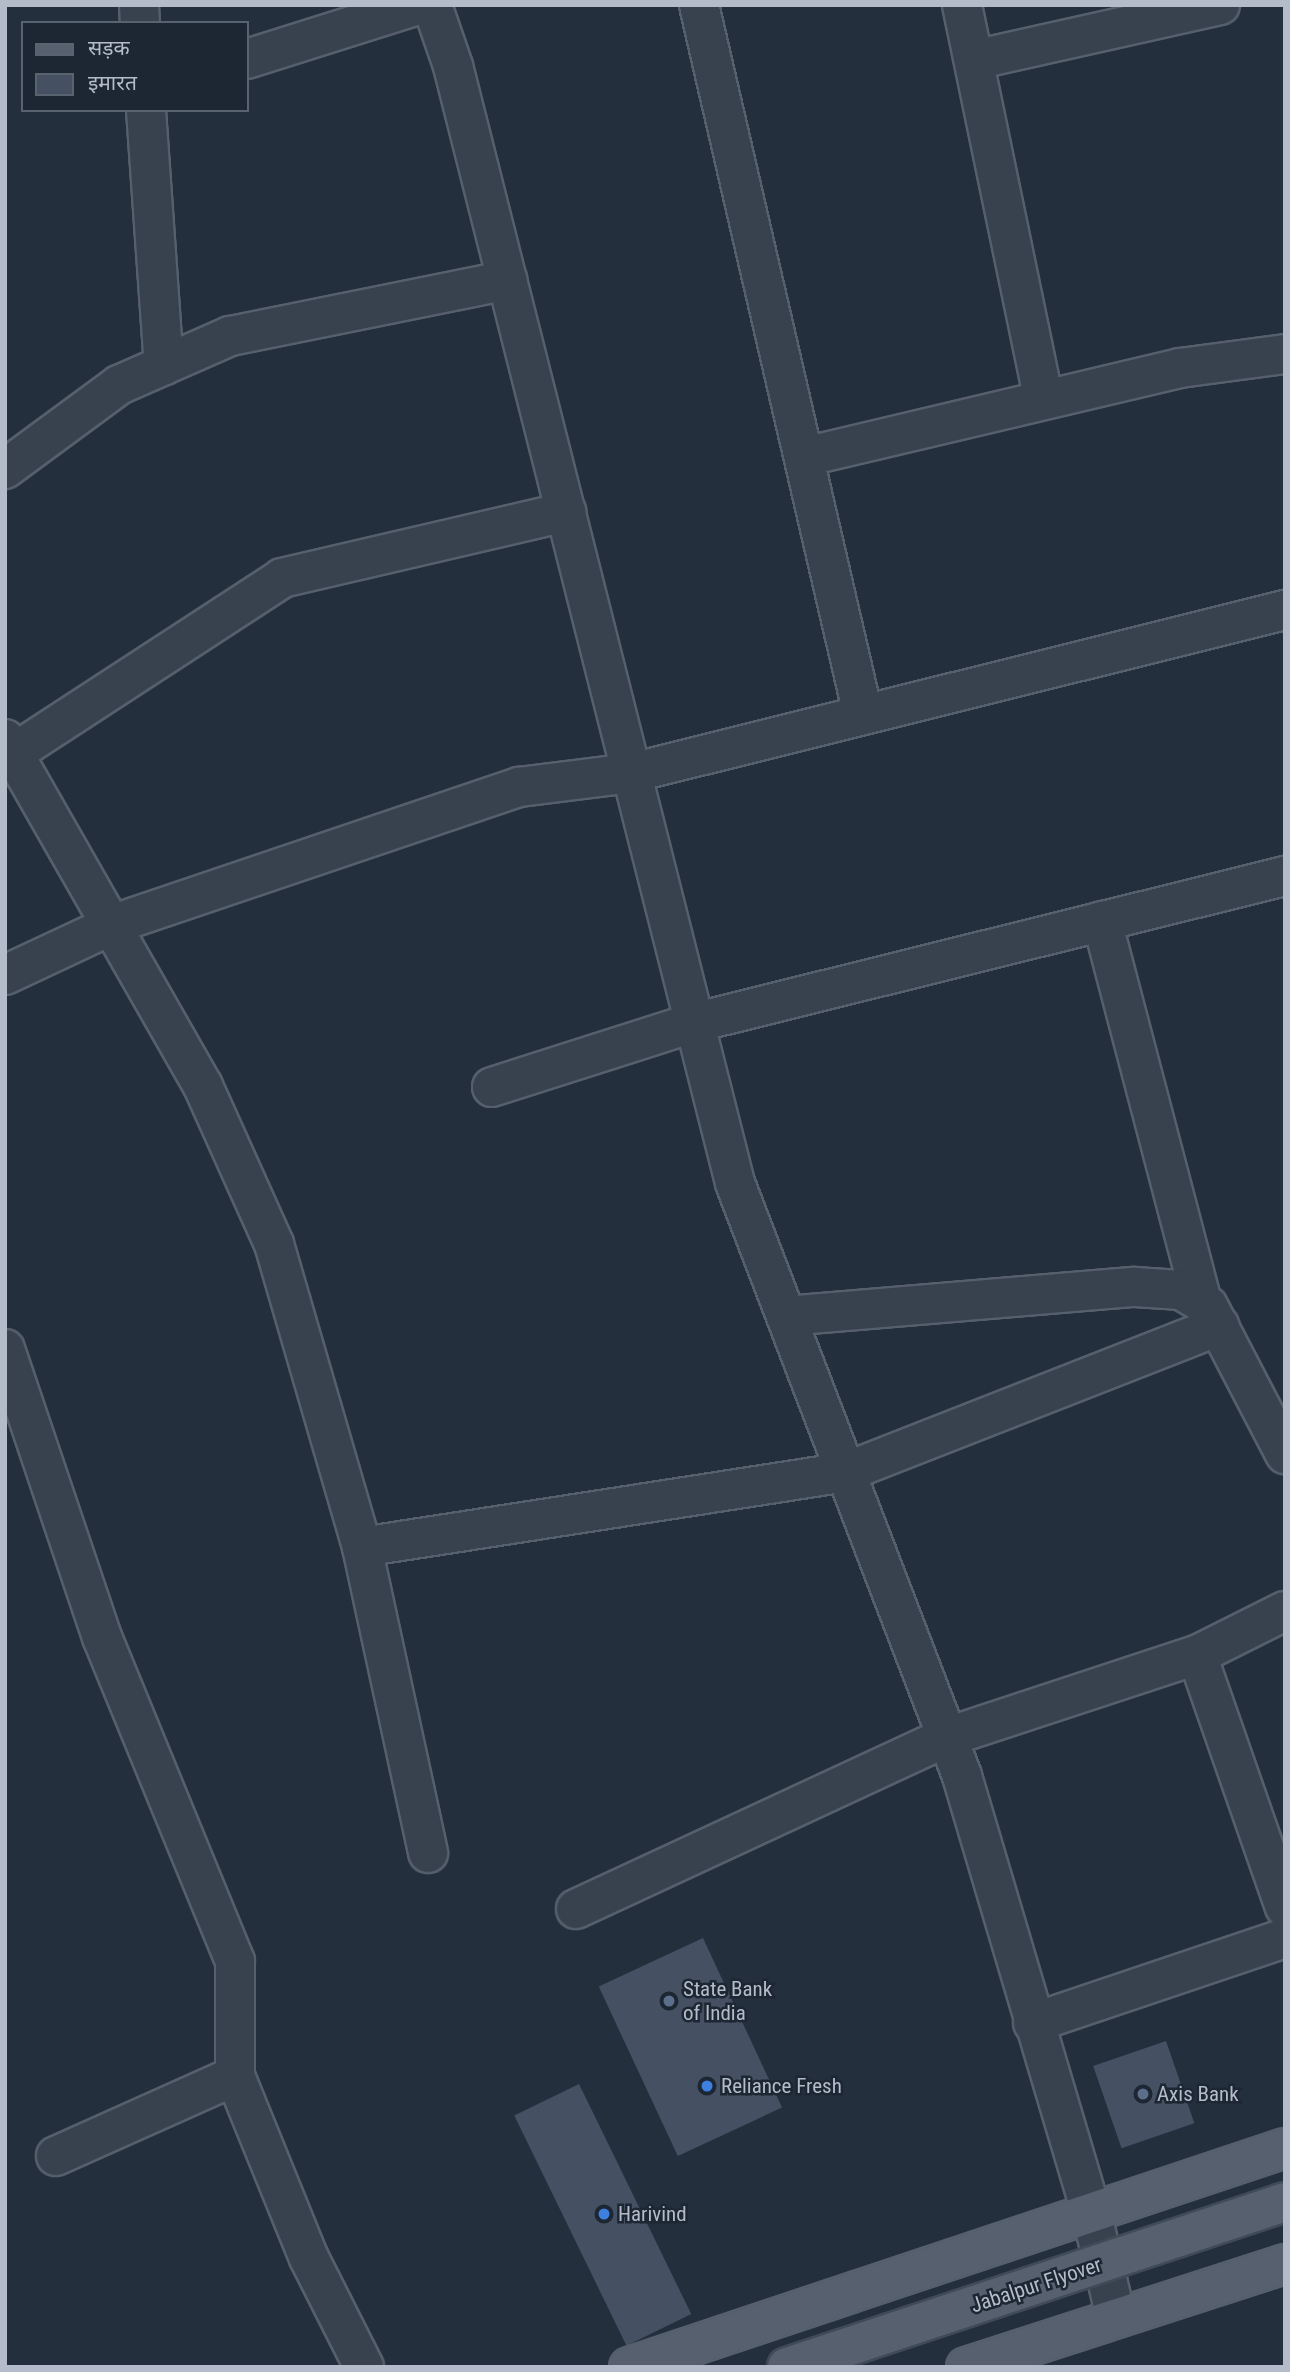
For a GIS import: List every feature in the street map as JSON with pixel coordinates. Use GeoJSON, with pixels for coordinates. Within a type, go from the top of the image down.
{"type":"FeatureCollection","features":[{"type":"Feature","properties":{"kind":"main road"},"geometry":{"type":"LineString","coordinates":[[629,2367],[820,2308],[1091,2211],[1285,2148]]}},
{"type":"Feature","properties":{"kind":"main road","name":"Jabalpur Flyover"},"geometry":{"type":"LineString","coordinates":[[787,2367],[1285,2202]]}},
{"type":"Feature","properties":{"kind":"main road"},"geometry":{"type":"LineString","coordinates":[[965,2367],[1116,2318],[1280,2273]]}},
{"type":"Feature","properties":{"kind":"street"},"geometry":{"type":"LineString","coordinates":[[248,59],[418,5]]}},
{"type":"Feature","properties":{"kind":"street"},"geometry":{"type":"LineString","coordinates":[[432,5],[507,280],[735,1182],[947,1737],[1091,2211],[1116,2318]]}},
{"type":"Feature","properties":{"kind":"street"},"geometry":{"type":"LineString","coordinates":[[699,5],[863,714]]}},
{"type":"Feature","properties":{"kind":"street"},"geometry":{"type":"LineString","coordinates":[[962,5],[1044,400]]}},
{"type":"Feature","properties":{"kind":"street"},"geometry":{"type":"LineString","coordinates":[[974,60],[1220,5]]}},
{"type":"Feature","properties":{"kind":"street"},"geometry":{"type":"LineString","coordinates":[[146,112],[164,365]]}},
{"type":"Feature","properties":{"kind":"street"},"geometry":{"type":"LineString","coordinates":[[5,469],[118,384],[230,336],[507,280]]}},
{"type":"Feature","properties":{"kind":"street"},"geometry":{"type":"LineString","coordinates":[[804,457],[1180,368],[1285,354]]}},
{"type":"Feature","properties":{"kind":"street"},"geometry":{"type":"LineString","coordinates":[[428,1853],[362,1547],[274,1244],[203,1086],[114,924],[10,746],[282,578],[566,512]]}},
{"type":"Feature","properties":{"kind":"street"},"geometry":{"type":"LineString","coordinates":[[5,975],[114,924],[519,787],[631,773],[1285,610]]}},
{"type":"Feature","properties":{"kind":"street"},"geometry":{"type":"LineString","coordinates":[[492,1087],[694,1023],[1285,876]]}},
{"type":"Feature","properties":{"kind":"street"},"geometry":{"type":"LineString","coordinates":[[1102,921],[1210,1313],[1285,1454]]}},
{"type":"Feature","properties":{"kind":"street"},"geometry":{"type":"LineString","coordinates":[[786,1316],[1135,1287],[1181,1290],[1210,1313]]}},
{"type":"Feature","properties":{"kind":"street"},"geometry":{"type":"LineString","coordinates":[[362,1547],[845,1472],[1210,1313]]}},
{"type":"Feature","properties":{"kind":"street"},"geometry":{"type":"LineString","coordinates":[[5,1349],[102,1637],[235,1961],[235,2076],[309,2258],[364,2367]]}},
{"type":"Feature","properties":{"kind":"street"},"geometry":{"type":"LineString","coordinates":[[576,1909],[947,1737],[1197,1655],[1285,1611]]}},
{"type":"Feature","properties":{"kind":"street"},"geometry":{"type":"LineString","coordinates":[[1197,1655],[1285,1907]]}},
{"type":"Feature","properties":{"kind":"street"},"geometry":{"type":"LineString","coordinates":[[1033,2023],[1285,1938]]}},
{"type":"Feature","properties":{"kind":"street"},"geometry":{"type":"LineString","coordinates":[[55,2156],[235,2076]]}},
{"type":"Feature","properties":{"kind":"building"},"geometry":{"type":"Polygon","coordinates":[[[703,1938],[782,2107],[678,2156],[599,1987],[703,1938]]]}},
{"type":"Feature","properties":{"kind":"building","name":"Axis Bank"},"geometry":{"type":"Polygon","coordinates":[[[1166,2041],[1194,2123],[1122,2148],[1093,2066],[1166,2041]]]}},
{"type":"Feature","properties":{"kind":"building","name":"Harivind"},"geometry":{"type":"Polygon","coordinates":[[[579,2084],[691,2314],[627,2346],[514,2116],[579,2084]]]}},
{"type":"Feature","properties":{"kind":"place","name":"State Bank of India"},"geometry":{"type":"Point","coordinates":[669,2001]}},
{"type":"Feature","properties":{"kind":"place","name":"Reliance Fresh"},"geometry":{"type":"Point","coordinates":[707,2086]}},
{"type":"Feature","properties":{"kind":"place","name":"Axis Bank"},"geometry":{"type":"Point","coordinates":[1143,2094]}},
{"type":"Feature","properties":{"kind":"place","name":"Harivind"},"geometry":{"type":"Point","coordinates":[604,2214]}}]}
